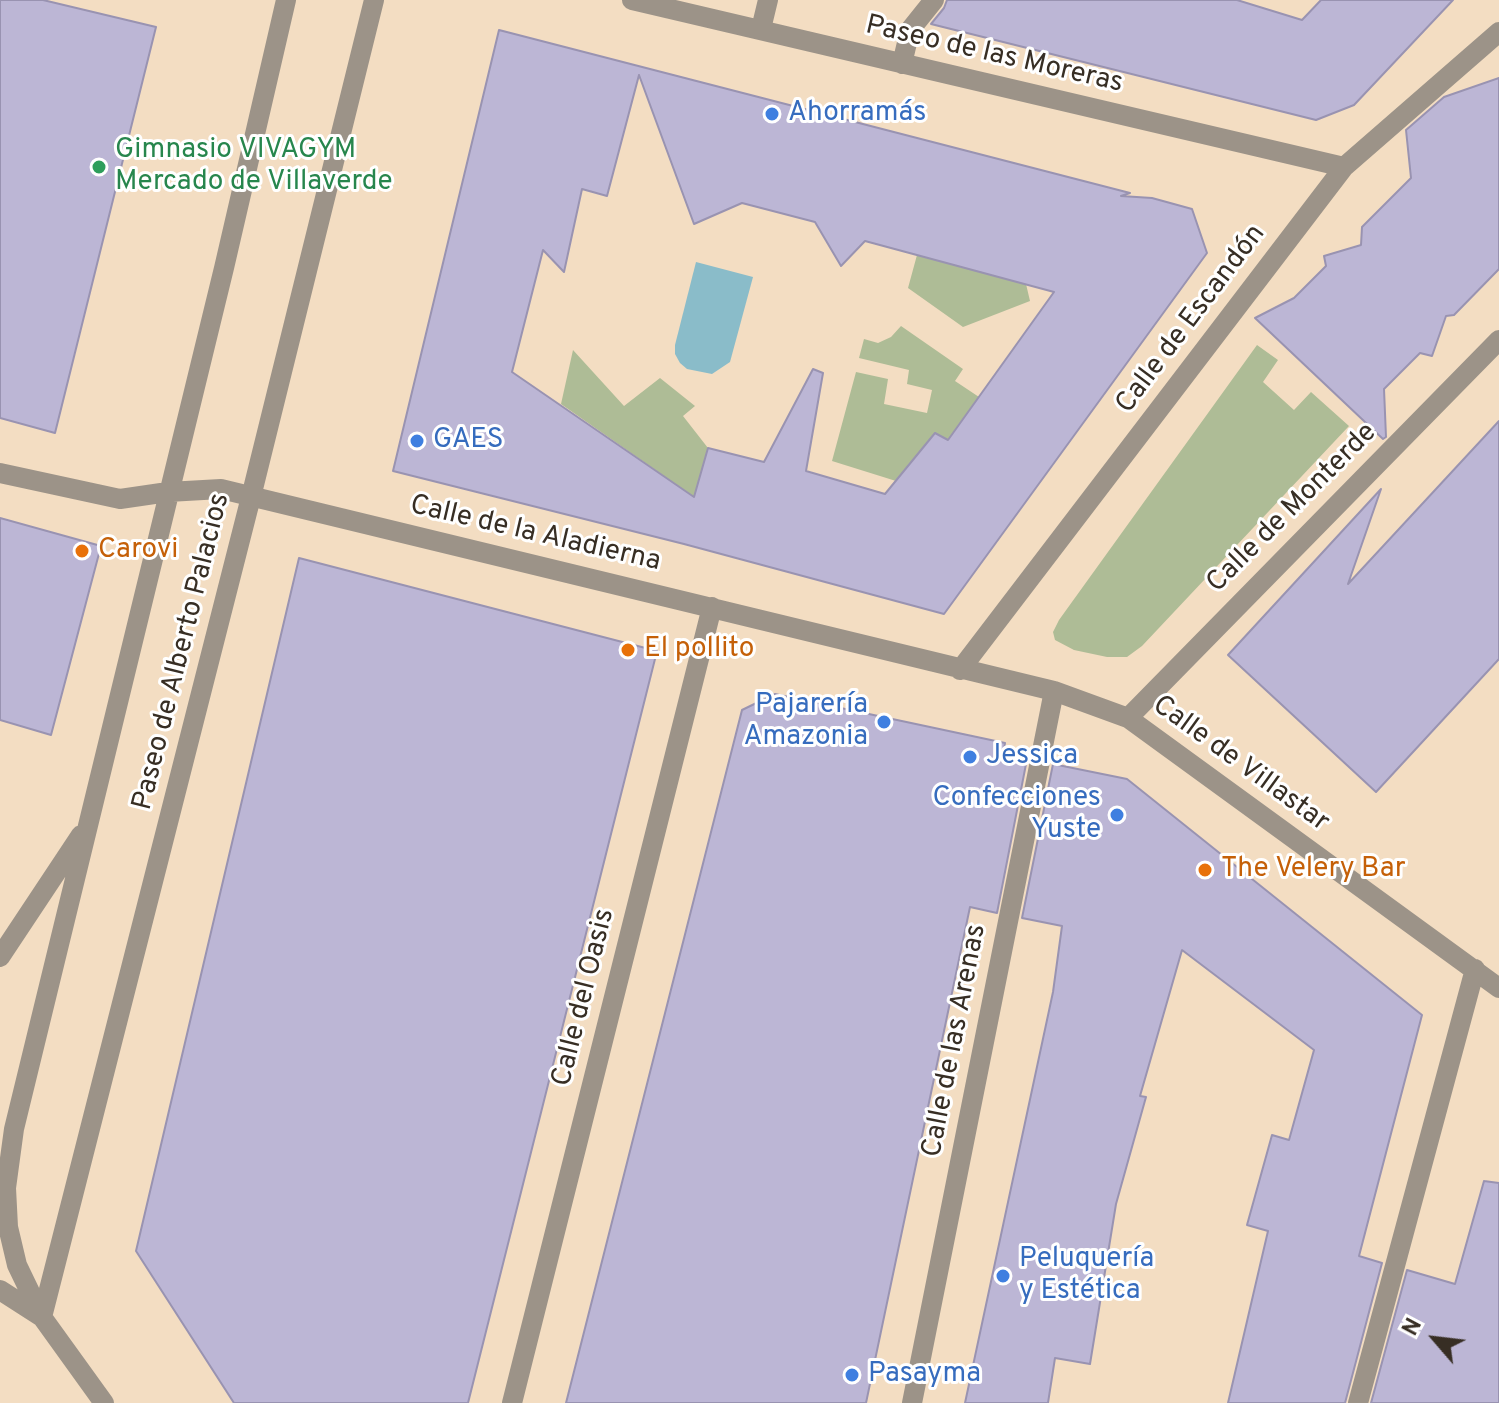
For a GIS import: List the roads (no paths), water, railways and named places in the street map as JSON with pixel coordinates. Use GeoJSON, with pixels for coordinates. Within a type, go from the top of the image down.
{"type":"FeatureCollection","features":[{"type":"Feature","properties":{"kind":"street","name":"Paseo de Alberto Palacios"},"geometry":{"type":"LineString","coordinates":[[104,1403],[42,1317],[17,1265],[8,1227],[6,1188],[14,1129],[209,330],[286,0]]}},
{"type":"Feature","properties":{"kind":"street","name":"Paseo de Alberto Palacios"},"geometry":{"type":"LineString","coordinates":[[42,1317],[374,0]]}},
{"type":"Feature","properties":{"kind":"street","name":"Paseo de las Moreras"},"geometry":{"type":"LineString","coordinates":[[632,0],[1344,167]]}},
{"type":"Feature","properties":{"kind":"street"},"geometry":{"type":"LineString","coordinates":[[761,29],[768,0]]}},
{"type":"Feature","properties":{"kind":"street"},"geometry":{"type":"LineString","coordinates":[[902,64],[910,30],[934,0]]}},
{"type":"Feature","properties":{"kind":"street","name":"Calle de Escandón"},"geometry":{"type":"LineString","coordinates":[[960,670],[1344,167],[1499,32]]}},
{"type":"Feature","properties":{"kind":"street","name":"Calle de Monterde"},"geometry":{"type":"LineString","coordinates":[[1128,718],[1499,340]]}},
{"type":"Feature","properties":{"kind":"street","name":"Calle de la Aladierna"},"geometry":{"type":"LineString","coordinates":[[0,473],[120,499],[221,489],[1054,691]]}},
{"type":"Feature","properties":{"kind":"street","name":"Calle del Oasis"},"geometry":{"type":"LineString","coordinates":[[512,1403],[712,607]]}},
{"type":"Feature","properties":{"kind":"street","name":"Calle de Villastar"},"geometry":{"type":"LineString","coordinates":[[1054,691],[1128,718],[1499,988]]}},
{"type":"Feature","properties":{"kind":"street","name":"Calle de las Arenas"},"geometry":{"type":"LineString","coordinates":[[912,1403],[1054,691]]}},
{"type":"Feature","properties":{"kind":"street"},"geometry":{"type":"LineString","coordinates":[[0,957],[89,822]]}},
{"type":"Feature","properties":{"kind":"street"},"geometry":{"type":"LineString","coordinates":[[1358,1403],[1475,969]]}},
{"type":"Feature","properties":{"kind":"street"},"geometry":{"type":"LineString","coordinates":[[0,1290],[42,1317]]}},
{"type":"Feature","properties":{"kind":"water"},"geometry":{"type":"Polygon","coordinates":[[[696,262],[753,277],[730,362],[712,374],[687,369],[675,354],[696,262]]]}},
{"type":"Feature","properties":{"kind":"place","name":"Ahorramás"},"geometry":{"type":"Point","coordinates":[772,114]}},
{"type":"Feature","properties":{"kind":"place","name":"Gimnasio VIVAGYM Mercado de Villaverde"},"geometry":{"type":"Point","coordinates":[99,167]}},
{"type":"Feature","properties":{"kind":"place","name":"GAES"},"geometry":{"type":"Point","coordinates":[417,441]}},
{"type":"Feature","properties":{"kind":"place","name":"Carovi"},"geometry":{"type":"Point","coordinates":[82,551]}},
{"type":"Feature","properties":{"kind":"place","name":"El pollito"},"geometry":{"type":"Point","coordinates":[628,650]}},
{"type":"Feature","properties":{"kind":"place","name":"Pajarería Amazonia"},"geometry":{"type":"Point","coordinates":[884,722]}},
{"type":"Feature","properties":{"kind":"place","name":"Jessica"},"geometry":{"type":"Point","coordinates":[970,757]}},
{"type":"Feature","properties":{"kind":"place","name":"Confecciones Yuste"},"geometry":{"type":"Point","coordinates":[1117,815]}},
{"type":"Feature","properties":{"kind":"place","name":"The Velery Bar"},"geometry":{"type":"Point","coordinates":[1205,870]}},
{"type":"Feature","properties":{"kind":"place","name":"Peluquería y Estética"},"geometry":{"type":"Point","coordinates":[1003,1276]}},
{"type":"Feature","properties":{"kind":"place","name":"Pasayma"},"geometry":{"type":"Point","coordinates":[852,1375]}}]}
